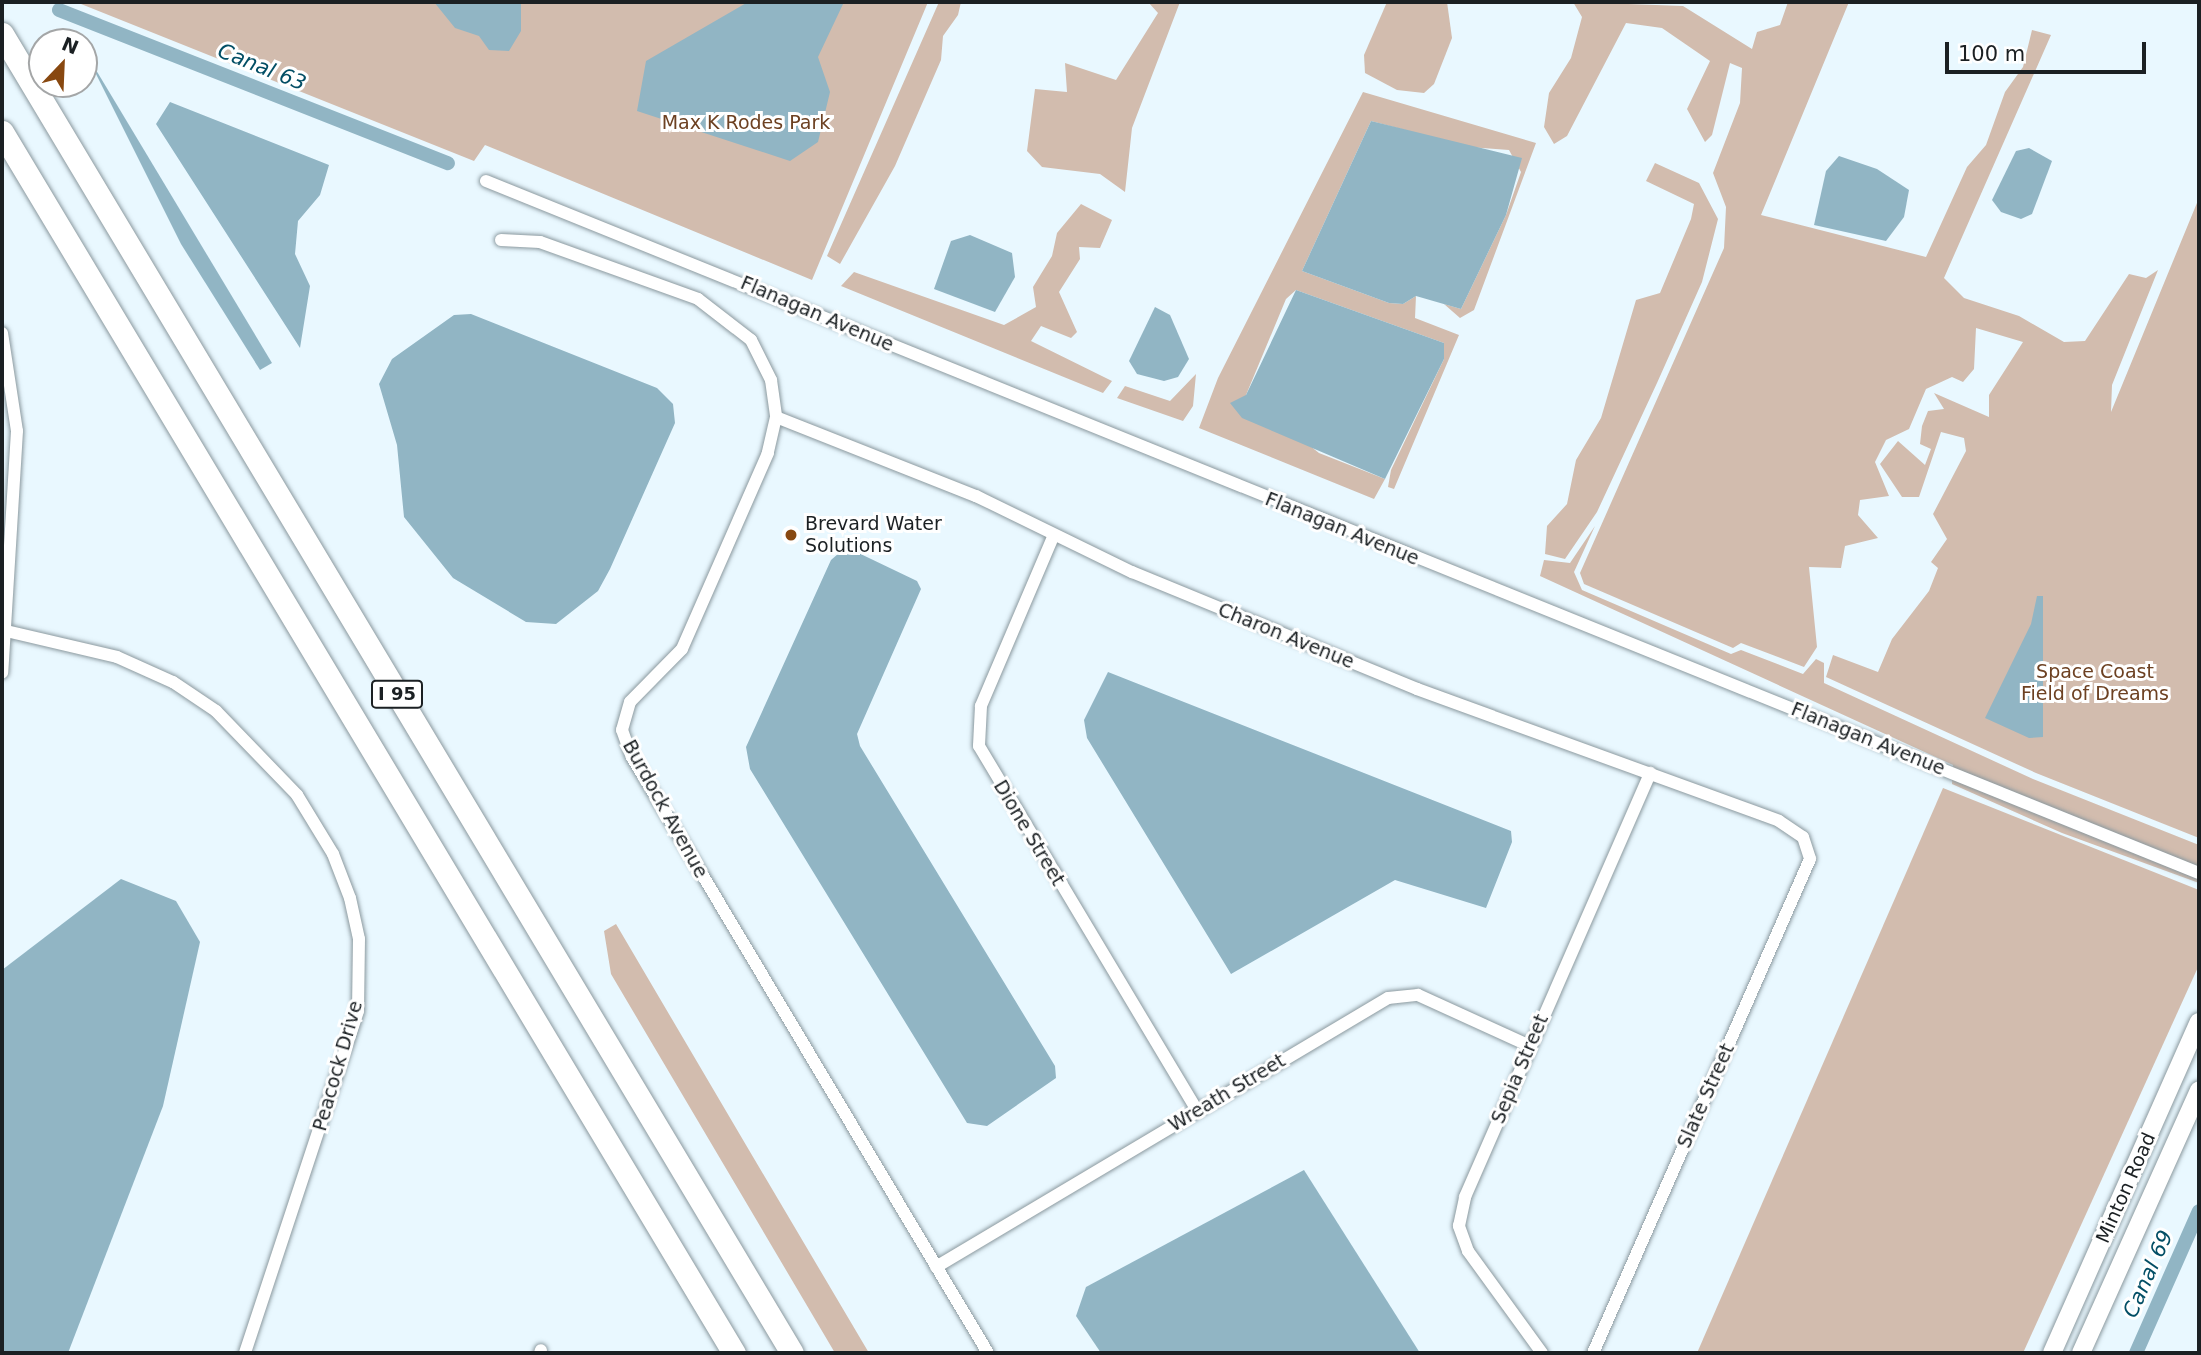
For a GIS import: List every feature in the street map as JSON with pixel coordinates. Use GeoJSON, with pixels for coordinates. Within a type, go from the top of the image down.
{"type":"FeatureCollection","features":[{"type":"Feature","properties":{"kind":"highway","name":"I 95"},"geometry":{"type":"LineString","coordinates":[[2,34],[792,1353]]}},
{"type":"Feature","properties":{"kind":"highway","name":"I 95"},"geometry":{"type":"LineString","coordinates":[[2,132],[734,1353]]}},
{"type":"Feature","properties":{"kind":"main road","name":"Minton Road"},"geometry":{"type":"LineString","coordinates":[[2052,1353],[2199,1022]]}},
{"type":"Feature","properties":{"kind":"main road","name":"Minton Road"},"geometry":{"type":"LineString","coordinates":[[2081,1353],[2199,1090]]}},
{"type":"Feature","properties":{"kind":"street","name":"Flanagan Avenue"},"geometry":{"type":"LineString","coordinates":[[486,181],[2199,873]]}},
{"type":"Feature","properties":{"kind":"street","name":"Burdock Avenue"},"geometry":{"type":"LineString","coordinates":[[501,240],[540,242],[698,299],[727,316],[756,350],[771,380],[776,417],[768,453],[682,649],[630,702],[622,730],[632,757],[988,1353]]}},
{"type":"Feature","properties":{"kind":"street"},"geometry":{"type":"LineString","coordinates":[[2,333],[17,431],[2,673]]}},
{"type":"Feature","properties":{"kind":"street","name":"Charon Avenue"},"geometry":{"type":"LineString","coordinates":[[776,417],[976,496],[1053,537],[1417,689],[1779,821],[1803,837]]}},
{"type":"Feature","properties":{"kind":"street","name":"Dione Street"},"geometry":{"type":"LineString","coordinates":[[1053,537],[981,706],[979,746],[1197,1110]]}},
{"type":"Feature","properties":{"kind":"street","name":"Peacock Drive"},"geometry":{"type":"LineString","coordinates":[[4,630],[117,657],[216,711],[297,796],[333,853],[350,898],[359,939],[358,1011],[245,1353]]}},
{"type":"Feature","properties":{"kind":"street","name":"Sepia Street"},"geometry":{"type":"LineString","coordinates":[[1542,1353],[1468,1251],[1460,1226],[1465,1197],[1650,773]]}},
{"type":"Feature","properties":{"kind":"street","name":"Slate Street"},"geometry":{"type":"LineString","coordinates":[[1593,1353],[1810,859],[1803,837]]}},
{"type":"Feature","properties":{"kind":"street","name":"Wreath Street"},"geometry":{"type":"LineString","coordinates":[[936,1267],[1388,998],[1419,995],[1530,1046]]}},
{"type":"Feature","properties":{"kind":"green space","name":"Max K Rodes Park"},"geometry":{"type":"Polygon","coordinates":[[[76,2],[928,2],[812,280],[485,145],[474,161],[76,2]]]}},
{"type":"Feature","properties":{"kind":"green space"},"geometry":{"type":"Polygon","coordinates":[[[939,2],[961,2],[958,15],[943,36],[941,60],[895,166],[840,264],[827,256],[939,2]]]}},
{"type":"Feature","properties":{"kind":"green space"},"geometry":{"type":"Polygon","coordinates":[[[1148,2],[1180,2],[1132,128],[1125,192],[1100,174],[1042,167],[1027,151],[1035,89],[1067,92],[1065,63],[1116,80],[1158,13],[1148,2]]]}},
{"type":"Feature","properties":{"kind":"green space"},"geometry":{"type":"Polygon","coordinates":[[[1387,2],[1447,2],[1452,38],[1434,84],[1424,93],[1397,90],[1365,73],[1364,55],[1387,2]]]}},
{"type":"Feature","properties":{"kind":"green space","name":"Space Coast Field of Dreams"},"geometry":{"type":"Polygon","coordinates":[[[1573,2],[1683,6],[1752,49],[1757,32],[1780,25],[1788,2],[1849,2],[1761,215],[1926,257],[1967,167],[1986,145],[2005,92],[2023,67],[2032,30],[2051,35],[1944,278],[1964,298],[2019,316],[2064,342],[2085,341],[2129,274],[2146,278],[2158,270],[2112,385],[2111,412],[2199,198],[2199,838],[2036,773],[1826,677],[1833,655],[1878,672],[1892,639],[1929,591],[1938,568],[1931,562],[1947,539],[1933,514],[1966,451],[1964,438],[1941,432],[1919,497],[1902,497],[1880,464],[1898,441],[1925,465],[1931,449],[1920,444],[1922,426],[1928,411],[1944,409],[1934,393],[1989,417],[1989,395],[2023,342],[1976,328],[1974,369],[1963,382],[1952,377],[1926,389],[1909,429],[1886,440],[1875,462],[1889,496],[1860,500],[1858,515],[1878,538],[1845,546],[1841,568],[1809,567],[1817,647],[1804,667],[1741,643],[1733,648],[1584,584],[1580,573],[1724,248],[1726,207],[1713,173],[1740,103],[1742,68],[1730,63],[1712,135],[1705,142],[1687,109],[1710,61],[1662,28],[1626,23],[1567,136],[1554,144],[1544,127],[1549,93],[1571,58],[1582,17],[1573,2]]]}},
{"type":"Feature","properties":{"kind":"green space"},"geometry":{"type":"Polygon","coordinates":[[[1363,92],[1536,143],[1474,310],[1460,318],[1444,304],[1461,309],[1506,215],[1521,172],[1509,150],[1469,147],[1371,121],[1302,271],[1389,303],[1403,304],[1416,296],[1415,318],[1459,335],[1394,489],[1388,487],[1391,470],[1444,359],[1444,343],[1296,290],[1286,299],[1246,395],[1319,453],[1385,479],[1374,499],[1199,428],[1218,378],[1363,92]]]}},
{"type":"Feature","properties":{"kind":"green space"},"geometry":{"type":"Polygon","coordinates":[[[1655,163],[1699,183],[1718,219],[1702,282],[1597,512],[1565,559],[1545,554],[1547,526],[1567,504],[1576,460],[1601,418],[1636,300],[1660,293],[1691,219],[1694,204],[1646,181],[1655,163]]]}},
{"type":"Feature","properties":{"kind":"green space"},"geometry":{"type":"Polygon","coordinates":[[[1081,204],[1112,220],[1100,248],[1079,247],[1080,259],[1059,292],[1077,332],[1071,338],[1041,326],[1031,341],[1112,381],[1103,393],[841,286],[854,272],[1004,325],[1036,307],[1033,287],[1052,256],[1057,233],[1081,204]]]}},
{"type":"Feature","properties":{"kind":"green space"},"geometry":{"type":"Polygon","coordinates":[[[1196,374],[1193,406],[1183,421],[1117,398],[1125,386],[1170,401],[1196,374]]]}},
{"type":"Feature","properties":{"kind":"green space"},"geometry":{"type":"Polygon","coordinates":[[[1595,526],[1574,572],[1582,590],[1731,654],[1741,650],[1803,674],[1816,659],[1824,663],[1824,683],[2033,779],[2199,845],[2199,883],[2062,833],[1952,784],[1953,765],[1540,576],[1544,560],[1570,563],[1595,526]]]}},
{"type":"Feature","properties":{"kind":"green space"},"geometry":{"type":"Polygon","coordinates":[[[1943,788],[2199,890],[2199,965],[2023,1353],[1697,1353],[1943,788]]]}},
{"type":"Feature","properties":{"kind":"green space"},"geometry":{"type":"Polygon","coordinates":[[[616,924],[869,1353],[835,1353],[611,974],[604,931],[616,924]]]}},
{"type":"Feature","properties":{"kind":"water"},"geometry":{"type":"Polygon","coordinates":[[[434,2],[521,2],[521,31],[509,51],[489,50],[479,36],[455,28],[434,2]]]}},
{"type":"Feature","properties":{"kind":"water"},"geometry":{"type":"Polygon","coordinates":[[[748,2],[844,2],[818,57],[830,92],[818,142],[790,161],[637,111],[646,61],[748,2]]]}},
{"type":"Feature","properties":{"kind":"water"},"geometry":{"type":"Polygon","coordinates":[[[98,73],[272,363],[260,370],[181,244],[98,73]]]}},
{"type":"Feature","properties":{"kind":"water"},"geometry":{"type":"Polygon","coordinates":[[[170,102],[329,165],[320,195],[298,221],[295,254],[310,286],[300,348],[156,124],[170,102]]]}},
{"type":"Feature","properties":{"kind":"water"},"geometry":{"type":"Polygon","coordinates":[[[1371,121],[1522,158],[1506,215],[1461,309],[1416,296],[1403,304],[1389,303],[1302,271],[1371,121]]]}},
{"type":"Feature","properties":{"kind":"water"},"geometry":{"type":"Polygon","coordinates":[[[2029,148],[2052,161],[2032,214],[2021,219],[2001,212],[1992,200],[2016,151],[2029,148]]]}},
{"type":"Feature","properties":{"kind":"water"},"geometry":{"type":"Polygon","coordinates":[[[1839,156],[1877,169],[1909,190],[1904,217],[1886,241],[1814,225],[1826,171],[1839,156]]]}},
{"type":"Feature","properties":{"kind":"water"},"geometry":{"type":"Polygon","coordinates":[[[970,235],[1012,253],[1015,277],[995,312],[934,289],[951,241],[970,235]]]}},
{"type":"Feature","properties":{"kind":"water"},"geometry":{"type":"Polygon","coordinates":[[[1296,290],[1444,343],[1444,359],[1385,479],[1242,418],[1230,403],[1246,395],[1296,290]]]}},
{"type":"Feature","properties":{"kind":"water"},"geometry":{"type":"Polygon","coordinates":[[[1155,307],[1170,315],[1189,359],[1178,377],[1164,381],[1137,374],[1129,361],[1155,307]]]}},
{"type":"Feature","properties":{"kind":"water"},"geometry":{"type":"Polygon","coordinates":[[[471,314],[657,388],[673,404],[675,423],[610,569],[598,591],[556,624],[526,622],[453,578],[404,517],[397,445],[379,384],[392,359],[454,315],[471,314]]]}},
{"type":"Feature","properties":{"kind":"water"},"geometry":{"type":"Polygon","coordinates":[[[846,547],[917,581],[921,589],[857,734],[860,746],[1055,1066],[1056,1078],[987,1126],[967,1123],[750,769],[746,747],[831,560],[846,547]]]}},
{"type":"Feature","properties":{"kind":"water"},"geometry":{"type":"Polygon","coordinates":[[[2037,596],[2043,596],[2043,737],[2029,738],[1985,718],[2031,624],[2037,596]]]}},
{"type":"Feature","properties":{"kind":"water"},"geometry":{"type":"Polygon","coordinates":[[[1108,672],[1511,831],[1512,842],[1486,908],[1395,880],[1231,974],[1087,738],[1084,720],[1108,672]]]}},
{"type":"Feature","properties":{"kind":"water"},"geometry":{"type":"Polygon","coordinates":[[[121,879],[176,901],[200,942],[163,1106],[68,1353],[2,1353],[2,970],[121,879]]]}},
{"type":"Feature","properties":{"kind":"water"},"geometry":{"type":"Polygon","coordinates":[[[1304,1170],[1420,1353],[1101,1353],[1076,1316],[1086,1287],[1304,1170]]]}},
{"type":"Feature","properties":{"kind":"waterway","name":"Canal 63"},"geometry":{"type":"LineString","coordinates":[[59,10],[448,163]]}},
{"type":"Feature","properties":{"kind":"waterway","name":"Canal 69"},"geometry":{"type":"LineString","coordinates":[[2136,1353],[2199,1211]]}},
{"type":"Feature","properties":{"kind":"place","name":"Brevard Water Solutions"},"geometry":{"type":"Point","coordinates":[791,535]}}]}
